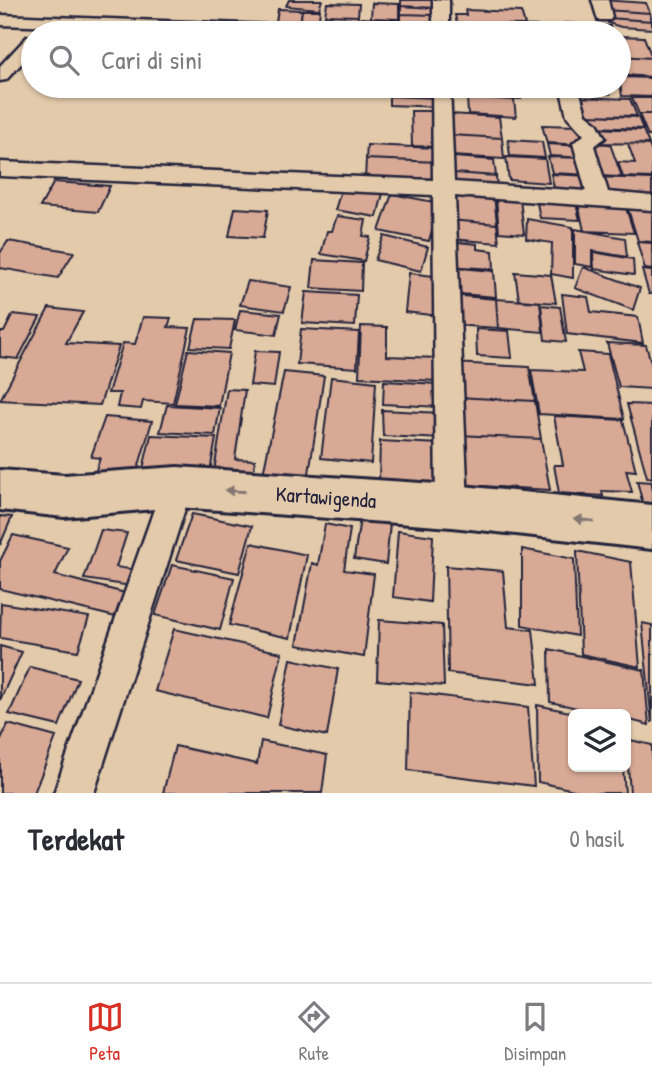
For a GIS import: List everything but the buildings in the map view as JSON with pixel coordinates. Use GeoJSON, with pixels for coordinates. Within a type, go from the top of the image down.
{"type":"FeatureCollection","features":[{"type":"Feature","properties":{"kind":"street"},"geometry":{"type":"LineString","coordinates":[[441,0],[441,21]]}},
{"type":"Feature","properties":{"kind":"street"},"geometry":{"type":"LineString","coordinates":[[600,0],[604,17]]}},
{"type":"Feature","properties":{"kind":"street"},"geometry":{"type":"LineString","coordinates":[[50,21],[62,8]]}},
{"type":"Feature","properties":{"kind":"street"},"geometry":{"type":"LineString","coordinates":[[0,20],[21,24]]}},
{"type":"Feature","properties":{"kind":"street"},"geometry":{"type":"LineString","coordinates":[[0,76],[21,54]]}},
{"type":"Feature","properties":{"kind":"street"},"geometry":{"type":"LineString","coordinates":[[441,98],[452,506]]}},
{"type":"Feature","properties":{"kind":"street"},"geometry":{"type":"LineString","coordinates":[[572,98],[577,116],[590,127],[596,138],[583,143],[598,200]]}},
{"type":"Feature","properties":{"kind":"street"},"geometry":{"type":"LineString","coordinates":[[0,169],[442,188],[652,203]]}},
{"type":"Feature","properties":{"kind":"street"},"geometry":{"type":"LineString","coordinates":[[74,793],[177,487]]}},
{"type":"Feature","properties":{"kind":"street","name":"Kartawigenda"},"geometry":{"type":"LineString","coordinates":[[0,490],[64,496],[177,487],[452,506],[652,527]]}}]}
